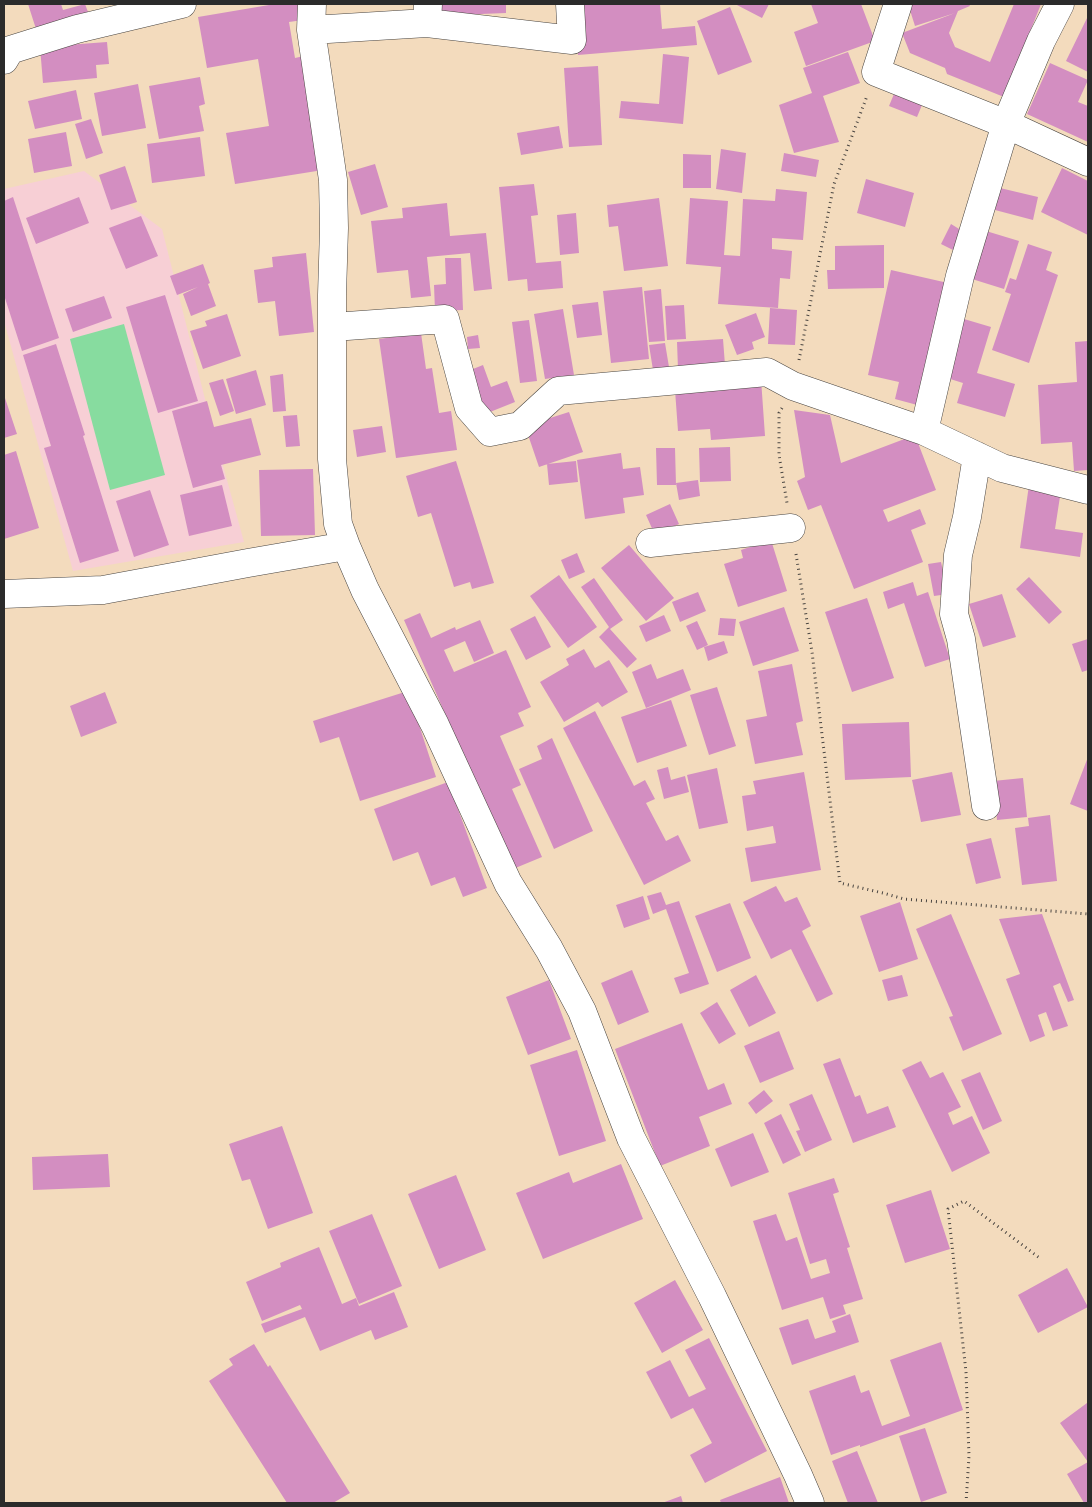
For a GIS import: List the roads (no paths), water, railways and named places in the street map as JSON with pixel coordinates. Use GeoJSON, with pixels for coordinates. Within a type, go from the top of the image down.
{"type":"FeatureCollection","features":[{"type":"Feature","properties":{"kind":"street"},"geometry":{"type":"LineString","coordinates":[[4,60],[10,50],[76,29],[182,4]]}},
{"type":"Feature","properties":{"kind":"street"},"geometry":{"type":"LineString","coordinates":[[570,4],[572,40],[427,14],[312,17],[333,180],[332,458],[337,516],[346,546],[365,590],[435,725],[508,883],[549,949],[582,1011],[631,1138],[712,1296],[798,1474],[810,1503]]}},
{"type":"Feature","properties":{"kind":"street"},"geometry":{"type":"LineString","coordinates":[[898,4],[876,72],[1006,124],[1088,162]]}},
{"type":"Feature","properties":{"kind":"street"},"geometry":{"type":"LineString","coordinates":[[924,431],[960,276],[1006,124],[1041,41],[1060,4]]}},
{"type":"Feature","properties":{"kind":"street"},"geometry":{"type":"LineString","coordinates":[[333,328],[445,320],[469,408],[490,432],[520,426],[558,391],[767,372],[793,386],[924,431],[1002,468],[1088,490]]}},
{"type":"Feature","properties":{"kind":"street"},"geometry":{"type":"LineString","coordinates":[[976,456],[967,517],[958,555],[954,614],[961,639],[986,806]]}},
{"type":"Feature","properties":{"kind":"street"},"geometry":{"type":"LineString","coordinates":[[650,543],[791,528]]}},
{"type":"Feature","properties":{"kind":"street"},"geometry":{"type":"LineString","coordinates":[[4,594],[103,590],[346,546]]}}]}
